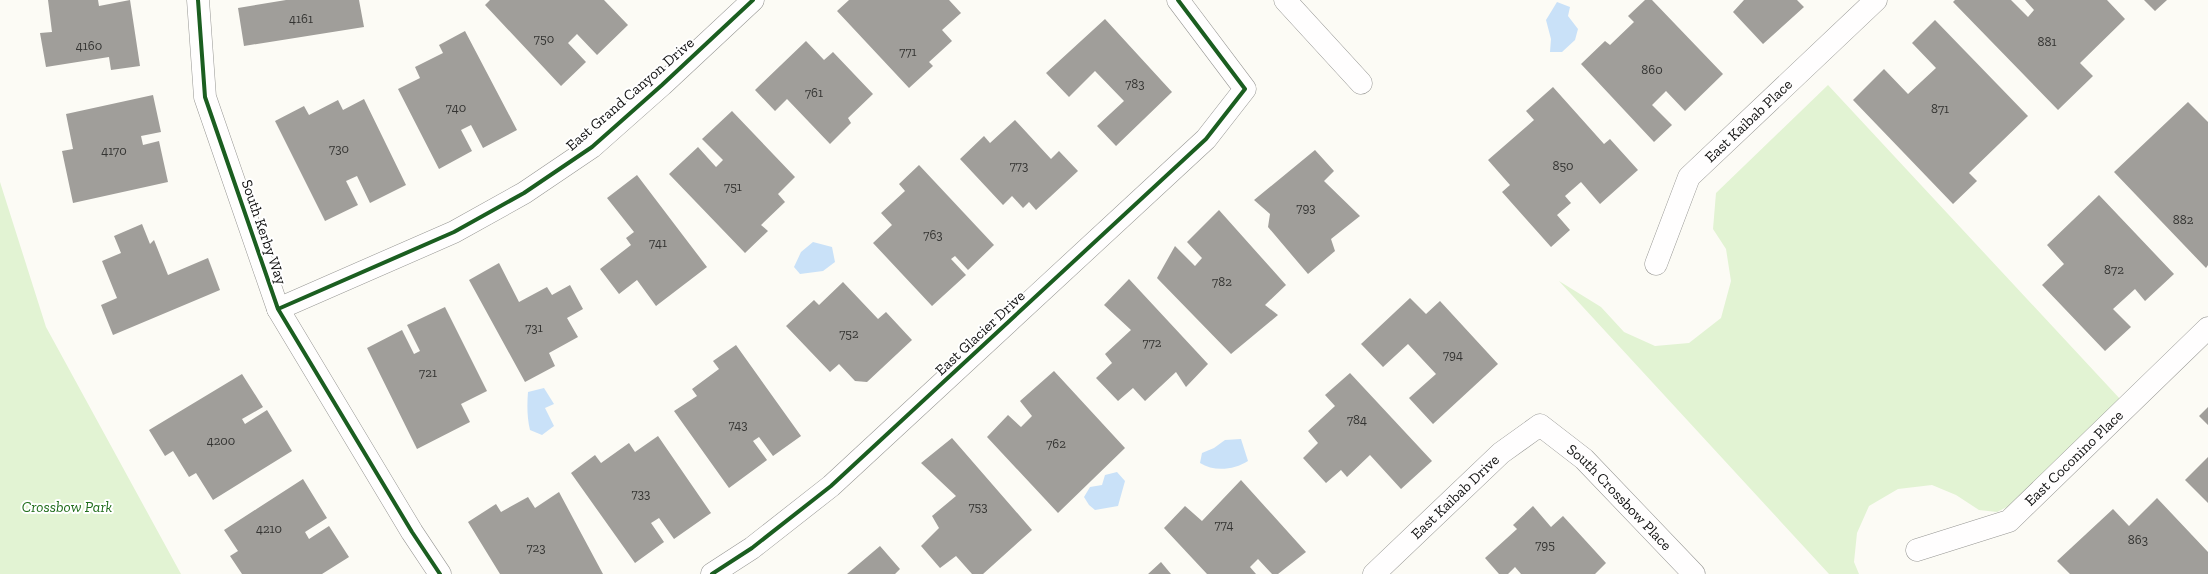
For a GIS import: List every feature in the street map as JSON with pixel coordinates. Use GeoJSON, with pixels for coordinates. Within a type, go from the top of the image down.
{"type":"FeatureCollection","features":[{"type":"Feature","properties":{"kind":"street","name":"South Kerby Way"},"geometry":{"type":"LineString","coordinates":[[198,0],[205,97],[278,309],[408,525],[440,574]]}},
{"type":"Feature","properties":{"kind":"street","name":"East Grand Canyon Drive"},"geometry":{"type":"LineString","coordinates":[[278,309],[454,232],[524,193],[592,147],[662,85],[753,0]]}},
{"type":"Feature","properties":{"kind":"street","name":"East Glacier Drive"},"geometry":{"type":"LineString","coordinates":[[712,574],[752,548],[831,486],[1206,139],[1245,89],[1178,0]]}},
{"type":"Feature","properties":{"kind":"street"},"geometry":{"type":"LineString","coordinates":[[1285,0],[1361,83]]}},
{"type":"Feature","properties":{"kind":"street","name":"East Kaibab Place"},"geometry":{"type":"LineString","coordinates":[[1656,264],[1689,177],[1876,0]]}},
{"type":"Feature","properties":{"kind":"street","name":"East Coconino Place"},"geometry":{"type":"LineString","coordinates":[[1917,550],[2009,520],[2208,328]]}},
{"type":"Feature","properties":{"kind":"street","name":"East Kaibab Drive"},"geometry":{"type":"LineString","coordinates":[[1374,574],[1501,453],[1540,425]]}},
{"type":"Feature","properties":{"kind":"street","name":"South Crossbow Place"},"geometry":{"type":"LineString","coordinates":[[1540,425],[1584,459],[1694,574]]}},
{"type":"Feature","properties":{"kind":"green space"},"geometry":{"type":"Polygon","coordinates":[[[1828,85],[2121,400],[2013,504],[1997,512],[1979,510],[1956,495],[1932,485],[1898,489],[1869,506],[1857,533],[1854,562],[1859,574],[1829,574],[1559,281],[1601,307],[1624,332],[1655,346],[1689,343],[1721,318],[1731,281],[1726,249],[1713,229],[1716,193],[1828,85]]]}},
{"type":"Feature","properties":{"kind":"green space","name":"Crossbow Park"},"geometry":{"type":"Polygon","coordinates":[[[0,182],[46,327],[181,574],[0,574],[0,182]]]}},
{"type":"Feature","properties":{"kind":"water"},"geometry":{"type":"Polygon","coordinates":[[[1557,2],[1570,7],[1568,16],[1578,29],[1575,40],[1562,52],[1550,52],[1551,39],[1546,20],[1557,2]]]}},
{"type":"Feature","properties":{"kind":"water"},"geometry":{"type":"Polygon","coordinates":[[[813,242],[832,247],[835,262],[823,271],[800,274],[794,267],[801,252],[813,242]]]}},
{"type":"Feature","properties":{"kind":"water"},"geometry":{"type":"Polygon","coordinates":[[[544,388],[554,404],[545,408],[554,426],[542,435],[530,430],[527,402],[528,392],[544,388]]]}},
{"type":"Feature","properties":{"kind":"water"},"geometry":{"type":"Polygon","coordinates":[[[1241,439],[1248,461],[1237,466],[1224,469],[1211,468],[1200,463],[1202,453],[1214,448],[1225,440],[1241,439]]]}},
{"type":"Feature","properties":{"kind":"water"},"geometry":{"type":"Polygon","coordinates":[[[1117,472],[1125,481],[1118,506],[1095,510],[1089,505],[1084,497],[1090,487],[1102,485],[1105,475],[1117,472]]]}},
{"type":"Feature","properties":{"kind":"building"},"geometry":{"type":"Polygon","coordinates":[[[48,0],[98,0],[99,6],[130,0],[140,66],[111,70],[109,57],[46,67],[40,33],[52,32],[48,0]]]}},
{"type":"Feature","properties":{"kind":"building"},"geometry":{"type":"Polygon","coordinates":[[[286,0],[359,0],[364,27],[244,46],[238,8],[286,0]]]}},
{"type":"Feature","properties":{"kind":"building"},"geometry":{"type":"Polygon","coordinates":[[[490,0],[604,0],[628,25],[597,55],[577,34],[568,43],[586,62],[561,86],[485,5],[490,0]]]}},
{"type":"Feature","properties":{"kind":"building"},"geometry":{"type":"Polygon","coordinates":[[[849,0],[949,0],[961,13],[942,30],[952,41],[929,62],[933,66],[909,88],[837,11],[849,0]]]}},
{"type":"Feature","properties":{"kind":"building"},"geometry":{"type":"Polygon","coordinates":[[[1645,0],[1652,0],[1723,74],[1685,111],[1666,91],[1652,105],[1672,125],[1654,142],[1581,64],[1605,41],[1610,45],[1634,22],[1628,16],[1645,0]]]}},
{"type":"Feature","properties":{"kind":"building"},"geometry":{"type":"Polygon","coordinates":[[[1744,0],[1797,0],[1804,7],[1763,44],[1733,12],[1744,0]]]}},
{"type":"Feature","properties":{"kind":"building"},"geometry":{"type":"Polygon","coordinates":[[[1955,0],[2011,0],[2028,17],[2034,10],[2025,0],[2107,0],[2125,19],[2080,63],[2093,76],[2058,110],[1953,2],[1955,0]]]}},
{"type":"Feature","properties":{"kind":"building"},"geometry":{"type":"Polygon","coordinates":[[[2144,0],[2167,0],[2155,11],[2144,0]]]}},
{"type":"Feature","properties":{"kind":"building"},"geometry":{"type":"Polygon","coordinates":[[[1105,19],[1172,92],[1116,146],[1097,126],[1124,101],[1095,71],[1069,97],[1046,73],[1105,19]]]}},
{"type":"Feature","properties":{"kind":"building"},"geometry":{"type":"Polygon","coordinates":[[[1935,20],[2028,116],[1969,173],[1977,181],[1953,204],[1853,100],[1884,69],[1908,94],[1936,68],[1912,43],[1935,20]]]}},
{"type":"Feature","properties":{"kind":"building"},"geometry":{"type":"Polygon","coordinates":[[[465,31],[517,130],[483,148],[471,125],[461,130],[472,151],[439,169],[398,89],[420,78],[415,67],[443,53],[439,45],[465,31]]]}},
{"type":"Feature","properties":{"kind":"building"},"geometry":{"type":"Polygon","coordinates":[[[806,41],[824,60],[833,52],[873,94],[848,118],[851,123],[830,144],[787,99],[775,111],[755,90],[806,41]]]}},
{"type":"Feature","properties":{"kind":"building"},"geometry":{"type":"Polygon","coordinates":[[[1553,87],[1604,144],[1610,139],[1638,170],[1600,204],[1581,182],[1565,196],[1571,203],[1557,215],[1570,230],[1551,247],[1502,192],[1510,185],[1488,160],[1534,120],[1526,111],[1553,87]]]}},
{"type":"Feature","properties":{"kind":"building"},"geometry":{"type":"Polygon","coordinates":[[[153,95],[161,132],[141,136],[143,145],[159,141],[168,182],[73,203],[62,151],[73,149],[66,114],[153,95]]]}},
{"type":"Feature","properties":{"kind":"building"},"geometry":{"type":"Polygon","coordinates":[[[364,99],[406,185],[370,203],[357,176],[346,181],[358,205],[325,221],[275,121],[304,106],[309,115],[338,100],[343,110],[364,99]]]}},
{"type":"Feature","properties":{"kind":"building"},"geometry":{"type":"Polygon","coordinates":[[[2188,102],[2208,122],[2208,265],[2206,268],[2114,172],[2188,102]]]}},
{"type":"Feature","properties":{"kind":"building"},"geometry":{"type":"Polygon","coordinates":[[[732,111],[795,177],[778,194],[785,202],[761,225],[768,231],[745,253],[669,174],[698,147],[716,167],[723,160],[702,139],[732,111]]]}},
{"type":"Feature","properties":{"kind":"building"},"geometry":{"type":"Polygon","coordinates":[[[1015,120],[1051,159],[1059,151],[1078,171],[1036,210],[1029,202],[1023,208],[1012,196],[1003,205],[960,159],[984,136],[990,143],[1015,120]]]}},
{"type":"Feature","properties":{"kind":"building"},"geometry":{"type":"Polygon","coordinates":[[[1315,150],[1334,171],[1324,181],[1360,216],[1331,239],[1335,251],[1308,274],[1268,227],[1270,214],[1254,200],[1315,150]]]}},
{"type":"Feature","properties":{"kind":"building"},"geometry":{"type":"Polygon","coordinates":[[[919,165],[994,245],[968,270],[955,256],[951,259],[966,275],[932,306],[873,243],[892,225],[881,213],[905,191],[899,184],[919,165]]]}},
{"type":"Feature","properties":{"kind":"building"},"geometry":{"type":"Polygon","coordinates":[[[637,175],[707,267],[656,306],[637,280],[619,294],[600,269],[631,245],[626,238],[634,232],[607,198],[637,175]]]}},
{"type":"Feature","properties":{"kind":"building"},"geometry":{"type":"Polygon","coordinates":[[[2099,195],[2174,274],[2145,301],[2135,289],[2113,309],[2131,327],[2105,351],[2042,285],[2064,264],[2047,245],[2099,195]]]}},
{"type":"Feature","properties":{"kind":"building"},"geometry":{"type":"Polygon","coordinates":[[[1219,210],[1286,285],[1265,305],[1278,315],[1231,354],[1157,278],[1175,246],[1195,266],[1202,258],[1187,242],[1219,210]]]}},
{"type":"Feature","properties":{"kind":"building"},"geometry":{"type":"Polygon","coordinates":[[[142,224],[150,244],[154,240],[168,275],[208,258],[220,290],[113,335],[101,305],[117,298],[102,261],[121,253],[114,236],[142,224]]]}},
{"type":"Feature","properties":{"kind":"building"},"geometry":{"type":"Polygon","coordinates":[[[499,263],[519,302],[547,287],[552,295],[570,285],[583,309],[567,318],[578,337],[549,353],[555,366],[525,382],[469,280],[499,263]]]}},
{"type":"Feature","properties":{"kind":"building"},"geometry":{"type":"Polygon","coordinates":[[[1129,279],[1208,364],[1186,387],[1176,372],[1145,401],[1133,388],[1118,401],[1096,378],[1112,363],[1105,354],[1131,330],[1104,305],[1129,279]]]}},
{"type":"Feature","properties":{"kind":"building"},"geometry":{"type":"Polygon","coordinates":[[[843,282],[878,319],[886,312],[912,340],[867,382],[855,381],[839,364],[830,372],[786,326],[814,300],[819,305],[843,282]]]}},
{"type":"Feature","properties":{"kind":"building"},"geometry":{"type":"Polygon","coordinates":[[[1410,298],[1426,314],[1440,301],[1498,364],[1433,424],[1409,398],[1436,374],[1408,344],[1383,367],[1361,344],[1410,298]]]}},
{"type":"Feature","properties":{"kind":"building"},"geometry":{"type":"Polygon","coordinates":[[[445,307],[487,391],[461,404],[470,422],[417,449],[367,348],[402,330],[414,354],[420,351],[407,325],[445,307]]]}},
{"type":"Feature","properties":{"kind":"building"},"geometry":{"type":"Polygon","coordinates":[[[736,345],[801,436],[773,456],[759,437],[753,441],[767,460],[729,488],[674,411],[697,396],[692,389],[719,369],[713,361],[736,345]]]}},
{"type":"Feature","properties":{"kind":"building"},"geometry":{"type":"Polygon","coordinates":[[[1054,371],[1125,448],[1058,513],[987,437],[1008,415],[1021,427],[1032,416],[1020,401],[1054,371]]]}},
{"type":"Feature","properties":{"kind":"building"},"geometry":{"type":"Polygon","coordinates":[[[1350,373],[1432,461],[1401,489],[1370,455],[1347,477],[1341,470],[1326,483],[1303,458],[1318,443],[1308,431],[1335,406],[1325,395],[1350,373]]]}},
{"type":"Feature","properties":{"kind":"building"},"geometry":{"type":"Polygon","coordinates":[[[242,374],[263,407],[242,419],[245,424],[267,410],[292,451],[213,500],[196,473],[189,477],[173,451],[165,456],[149,430],[242,374]]]}},
{"type":"Feature","properties":{"kind":"building"},"geometry":{"type":"Polygon","coordinates":[[[2208,407],[2208,425],[2199,416],[2208,407]]]}},
{"type":"Feature","properties":{"kind":"building"},"geometry":{"type":"Polygon","coordinates":[[[658,436],[711,513],[674,539],[659,518],[651,523],[664,542],[635,563],[571,473],[595,455],[601,463],[629,443],[635,452],[658,436]]]}},
{"type":"Feature","properties":{"kind":"building"},"geometry":{"type":"Polygon","coordinates":[[[952,438],[1032,530],[983,574],[972,574],[956,556],[940,568],[921,546],[939,528],[932,516],[956,496],[921,463],[952,438]]]}},
{"type":"Feature","properties":{"kind":"building"},"geometry":{"type":"Polygon","coordinates":[[[2208,457],[2208,503],[2185,480],[2208,457]]]}},
{"type":"Feature","properties":{"kind":"building"},"geometry":{"type":"Polygon","coordinates":[[[303,479],[327,518],[305,532],[309,539],[329,526],[349,557],[322,574],[242,574],[230,556],[238,551],[224,530],[303,479]]]}},
{"type":"Feature","properties":{"kind":"building"},"geometry":{"type":"Polygon","coordinates":[[[1241,480],[1306,552],[1278,574],[1272,574],[1258,559],[1250,567],[1256,574],[1207,574],[1164,528],[1185,506],[1202,521],[1241,480]]]}},
{"type":"Feature","properties":{"kind":"building"},"geometry":{"type":"Polygon","coordinates":[[[559,492],[603,574],[500,574],[468,522],[496,504],[501,512],[528,497],[535,508],[559,492]]]}},
{"type":"Feature","properties":{"kind":"building"},"geometry":{"type":"Polygon","coordinates":[[[2157,498],[2208,552],[2208,574],[2070,574],[2057,561],[2113,509],[2129,526],[2157,498]]]}},
{"type":"Feature","properties":{"kind":"building"},"geometry":{"type":"Polygon","coordinates":[[[1533,506],[1551,527],[1563,516],[1606,563],[1595,574],[1521,574],[1515,567],[1508,574],[1499,574],[1485,558],[1517,529],[1513,525],[1533,506]]]}},
{"type":"Feature","properties":{"kind":"building"},"geometry":{"type":"Polygon","coordinates":[[[880,546],[900,569],[895,574],[847,574],[880,546]]]}},
{"type":"Feature","properties":{"kind":"building"},"geometry":{"type":"Polygon","coordinates":[[[1161,562],[1171,574],[1148,574],[1161,562]]]}},
{"type":"Feature","properties":{"kind":"cycle path"},"geometry":{"type":"LineString","coordinates":[[198,0],[205,97],[278,309],[412,532],[440,574]]}},
{"type":"Feature","properties":{"kind":"cycle path"},"geometry":{"type":"LineString","coordinates":[[278,309],[454,232],[524,193],[592,147],[662,85],[753,0]]}},
{"type":"Feature","properties":{"kind":"cycle path"},"geometry":{"type":"LineString","coordinates":[[712,574],[752,548],[831,486],[1206,139],[1245,89],[1178,0]]}}]}
